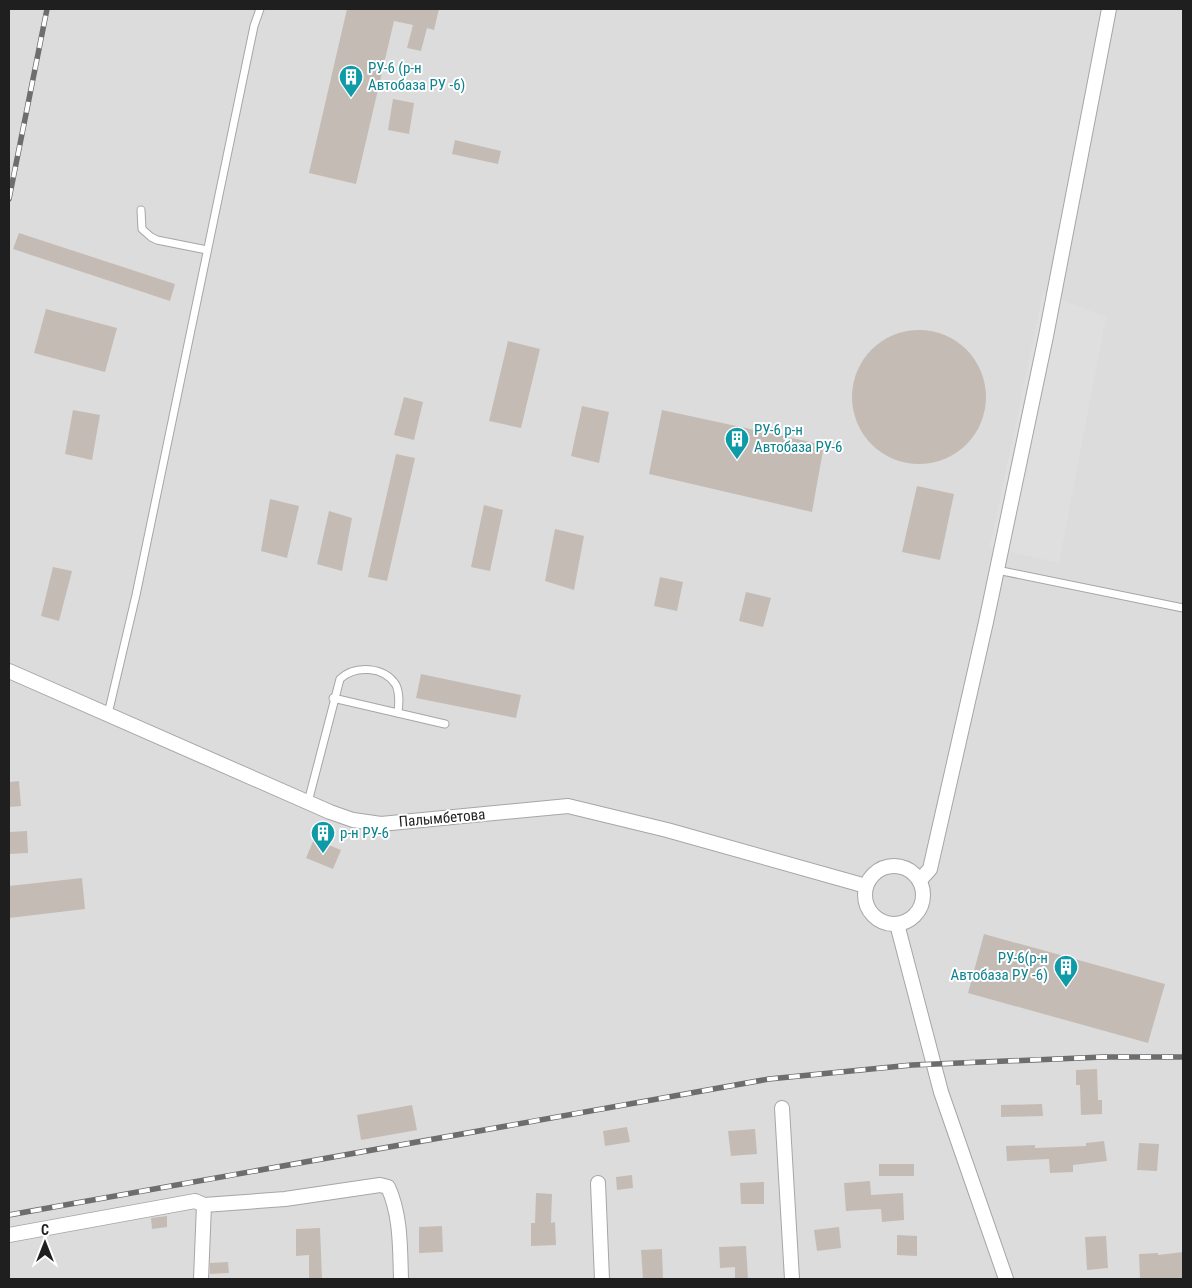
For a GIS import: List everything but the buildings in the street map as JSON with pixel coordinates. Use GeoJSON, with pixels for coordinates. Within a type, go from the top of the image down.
{"type":"FeatureCollection","features":[{"type":"Feature","properties":{"kind":"street"},"geometry":{"type":"LineString","coordinates":[[920,880],[930,869],[997,570],[1046,336],[1108,9]]}},
{"type":"Feature","properties":{"kind":"street","name":"Палымбетова"},"geometry":{"type":"LineString","coordinates":[[9,672],[353,820],[381,824],[568,806],[667,830],[866,886]]}},
{"type":"Feature","properties":{"kind":"street"},"geometry":{"type":"LineString","coordinates":[[896,866],[905,868],[920,880],[923,889],[921,908],[907,922],[888,924],[871,914],[867,905],[866,886],[877,871],[896,866]]}},
{"type":"Feature","properties":{"kind":"street"},"geometry":{"type":"LineString","coordinates":[[898,924],[941,1092],[1006,1279]]}},
{"type":"Feature","properties":{"kind":"street"},"geometry":{"type":"LineString","coordinates":[[782,1108],[792,1279]]}},
{"type":"Feature","properties":{"kind":"street"},"geometry":{"type":"LineString","coordinates":[[598,1183],[602,1279]]}},
{"type":"Feature","properties":{"kind":"street"},"geometry":{"type":"LineString","coordinates":[[9,1235],[195,1201],[204,1205],[285,1199],[335,1193],[364,1186],[388,1187],[393,1197],[399,1234],[401,1279]]}},
{"type":"Feature","properties":{"kind":"street"},"geometry":{"type":"LineString","coordinates":[[201,1279],[204,1205]]}},
{"type":"Feature","properties":{"kind":"lane"},"geometry":{"type":"LineString","coordinates":[[108,714],[136,595],[254,26],[260,9]]}},
{"type":"Feature","properties":{"kind":"lane"},"geometry":{"type":"LineString","coordinates":[[141,210],[142,229],[151,237],[207,250]]}},
{"type":"Feature","properties":{"kind":"lane"},"geometry":{"type":"LineString","coordinates":[[997,570],[1183,608]]}},
{"type":"Feature","properties":{"kind":"lane"},"geometry":{"type":"LineString","coordinates":[[308,802],[333,698],[340,679],[348,672],[358,669],[380,672],[390,678],[396,686],[399,695],[398,713]]}},
{"type":"Feature","properties":{"kind":"lane"},"geometry":{"type":"LineString","coordinates":[[333,698],[445,724]]}},
{"type":"Feature","properties":{"kind":"shaded area"},"geometry":{"type":"Polygon","coordinates":[[[9,9],[1183,9],[1183,1279],[9,1279],[9,9]]]}},
{"type":"Feature","properties":{"kind":"shaded area"},"geometry":{"type":"Polygon","coordinates":[[[1043,293],[1106,317],[1059,563],[990,547],[1043,293]]]}},
{"type":"Feature","properties":{"kind":"railway"},"geometry":{"type":"LineString","coordinates":[[9,199],[47,9]]}},
{"type":"Feature","properties":{"kind":"railway"},"geometry":{"type":"LineString","coordinates":[[9,1215],[769,1079],[912,1065],[1103,1057],[1183,1057]]}},
{"type":"Feature","properties":{"kind":"place","name":"РУ-6 (р-н Автобаза РУ -6)"},"geometry":{"type":"Point","coordinates":[351,98]}},
{"type":"Feature","properties":{"kind":"place","name":"РУ-6 р-н Автобаза РУ-6"},"geometry":{"type":"Point","coordinates":[737,460]}},
{"type":"Feature","properties":{"kind":"place","name":"р-н РУ-6"},"geometry":{"type":"Point","coordinates":[323,854]}},
{"type":"Feature","properties":{"kind":"place","name":"РУ-6(р-н Автобаза РУ -6)"},"geometry":{"type":"Point","coordinates":[1066,988]}}]}
